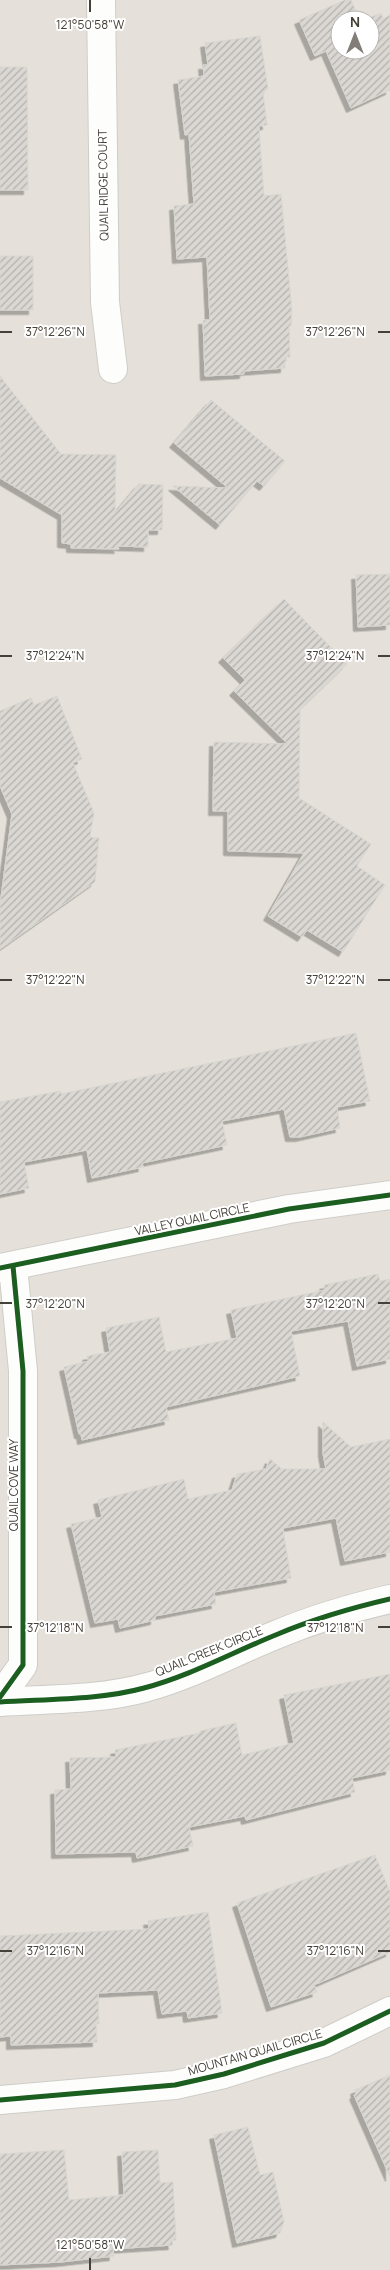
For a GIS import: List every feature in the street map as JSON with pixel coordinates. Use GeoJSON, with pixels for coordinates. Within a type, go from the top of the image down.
{"type":"FeatureCollection","features":[{"type":"Feature","properties":{"kind":"street","name":"QUAIL RIDGE COURT"},"geometry":{"type":"LineString","coordinates":[[101,0],[105,302],[113,369]]}},
{"type":"Feature","properties":{"kind":"street","name":"VALLEY QUAIL CIRCLE"},"geometry":{"type":"LineString","coordinates":[[6,1267],[289,1209],[390,1195]]}},
{"type":"Feature","properties":{"kind":"street","name":"QUAIL COVE WAY"},"geometry":{"type":"LineString","coordinates":[[0,1697],[23,1664],[23,1371],[6,1267]]}},
{"type":"Feature","properties":{"kind":"street","name":"QUAIL CREEK CIRCLE"},"geometry":{"type":"LineString","coordinates":[[0,1702],[84,1697],[143,1688],[190,1672],[278,1634],[344,1609],[390,1599]]}},
{"type":"Feature","properties":{"kind":"street","name":"MOUNTAIN QUAIL CIRCLE"},"geometry":{"type":"LineString","coordinates":[[0,2100],[176,2085],[224,2074],[324,2043],[390,2012]]}},
{"type":"Feature","properties":{"kind":"shaded area"},"geometry":{"type":"Polygon","coordinates":[[[0,0],[390,0],[390,2270],[0,2270],[0,0]]]}},
{"type":"Feature","properties":{"kind":"building"},"geometry":{"type":"Polygon","coordinates":[[[345,0],[351,0],[356,10],[330,10],[330,60],[380,60],[380,13],[383,19],[390,15],[390,90],[351,108],[326,51],[315,56],[299,20],[345,0]]]}},
{"type":"Feature","properties":{"kind":"building"},"geometry":{"type":"Polygon","coordinates":[[[260,36],[268,89],[263,93],[267,125],[259,126],[264,196],[281,194],[292,311],[291,326],[289,326],[290,357],[285,357],[285,368],[244,371],[244,374],[205,376],[203,320],[210,320],[207,257],[177,259],[174,206],[194,204],[189,134],[185,135],[178,80],[204,76],[203,65],[208,65],[205,43],[260,36]]]}},
{"type":"Feature","properties":{"kind":"building"},"geometry":{"type":"Polygon","coordinates":[[[0,67],[27,67],[28,190],[0,190],[0,67]]]}},
{"type":"Feature","properties":{"kind":"building"},"geometry":{"type":"Polygon","coordinates":[[[0,256],[33,256],[33,310],[0,310],[0,256]]]}},
{"type":"Feature","properties":{"kind":"building"},"geometry":{"type":"Polygon","coordinates":[[[0,376],[61,454],[116,455],[115,513],[139,484],[163,485],[162,530],[148,530],[148,547],[117,546],[119,549],[71,548],[71,544],[62,543],[62,515],[0,478],[0,376]]]}},
{"type":"Feature","properties":{"kind":"building"},"geometry":{"type":"Polygon","coordinates":[[[211,400],[285,461],[264,486],[257,481],[220,525],[173,486],[228,488],[174,443],[211,400]]]}},
{"type":"Feature","properties":{"kind":"building"},"geometry":{"type":"Polygon","coordinates":[[[390,574],[390,625],[358,627],[356,575],[390,574]]]}},
{"type":"Feature","properties":{"kind":"building"},"geometry":{"type":"Polygon","coordinates":[[[284,599],[347,664],[300,709],[299,798],[371,844],[357,866],[385,885],[343,952],[307,930],[302,937],[268,916],[304,853],[228,851],[228,811],[213,811],[214,742],[288,744],[234,691],[245,680],[223,658],[284,599]]]}},
{"type":"Feature","properties":{"kind":"building"},"geometry":{"type":"Polygon","coordinates":[[[57,696],[82,759],[73,763],[94,813],[90,837],[99,838],[95,882],[0,949],[0,905],[12,814],[0,786],[0,711],[31,698],[34,705],[57,696]]]}},
{"type":"Feature","properties":{"kind":"building"},"geometry":{"type":"Polygon","coordinates":[[[356,1033],[370,1101],[337,1107],[340,1128],[300,1137],[290,1137],[284,1109],[222,1121],[227,1145],[142,1163],[143,1167],[92,1178],[87,1150],[24,1162],[29,1188],[0,1194],[0,1102],[61,1091],[61,1094],[356,1033]]]}},
{"type":"Feature","properties":{"kind":"building"},"geometry":{"type":"Polygon","coordinates":[[[378,1274],[380,1281],[390,1279],[390,1359],[357,1366],[348,1321],[291,1331],[300,1376],[166,1407],[169,1420],[82,1440],[64,1367],[89,1361],[87,1356],[110,1352],[106,1328],[159,1317],[166,1352],[237,1338],[231,1310],[325,1290],[324,1285],[378,1274]]]}},
{"type":"Feature","properties":{"kind":"building"},"geometry":{"type":"Polygon","coordinates":[[[323,1422],[351,1447],[390,1439],[390,1552],[345,1561],[336,1518],[283,1528],[291,1578],[214,1592],[216,1604],[155,1616],[155,1620],[120,1628],[118,1619],[95,1623],[71,1524],[102,1517],[98,1500],[184,1479],[188,1499],[232,1490],[237,1474],[266,1469],[270,1459],[282,1469],[326,1469],[323,1453],[323,1422]]]}},
{"type":"Feature","properties":{"kind":"building"},"geometry":{"type":"Polygon","coordinates":[[[390,1674],[390,1770],[352,1778],[355,1792],[246,1820],[245,1816],[189,1827],[193,1846],[137,1858],[136,1852],[56,1854],[55,1790],[71,1789],[70,1758],[116,1757],[115,1750],[200,1733],[200,1731],[236,1723],[242,1755],[294,1743],[284,1695],[390,1674]]]}},
{"type":"Feature","properties":{"kind":"building"},"geometry":{"type":"Polygon","coordinates":[[[375,1855],[390,1892],[390,1952],[314,1985],[317,1992],[271,2007],[237,1903],[375,1855]]]}},
{"type":"Feature","properties":{"kind":"building"},"geometry":{"type":"Polygon","coordinates":[[[208,1912],[222,2013],[188,2018],[187,2011],[162,2014],[158,1990],[98,1993],[99,2024],[96,2024],[97,2042],[11,2045],[11,2036],[0,2037],[0,1936],[149,1929],[148,1921],[208,1912]]]}},
{"type":"Feature","properties":{"kind":"building"},"geometry":{"type":"Polygon","coordinates":[[[390,2075],[390,2177],[354,2095],[356,2094],[355,2090],[390,2075]]]}},
{"type":"Feature","properties":{"kind":"building"},"geometry":{"type":"Polygon","coordinates":[[[248,2127],[260,2175],[273,2172],[284,2222],[280,2233],[237,2243],[214,2135],[248,2127]]]}},
{"type":"Feature","properties":{"kind":"building"},"geometry":{"type":"Polygon","coordinates":[[[64,2150],[69,2200],[124,2195],[122,2152],[158,2150],[160,2183],[173,2182],[176,2240],[172,2241],[173,2245],[113,2249],[114,2256],[61,2262],[0,2265],[0,2154],[64,2150]]]}},
{"type":"Feature","properties":{"kind":"cycle path"},"geometry":{"type":"LineString","coordinates":[[0,1268],[289,1209],[390,1195]]}},
{"type":"Feature","properties":{"kind":"cycle path"},"geometry":{"type":"LineString","coordinates":[[0,1697],[23,1665],[23,1371],[13,1266]]}},
{"type":"Feature","properties":{"kind":"cycle path"},"geometry":{"type":"LineString","coordinates":[[0,1702],[91,1697],[144,1688],[195,1670],[305,1623],[390,1599]]}},
{"type":"Feature","properties":{"kind":"cycle path"},"geometry":{"type":"LineString","coordinates":[[0,2100],[175,2085],[224,2074],[324,2043],[390,2011]]}}]}
